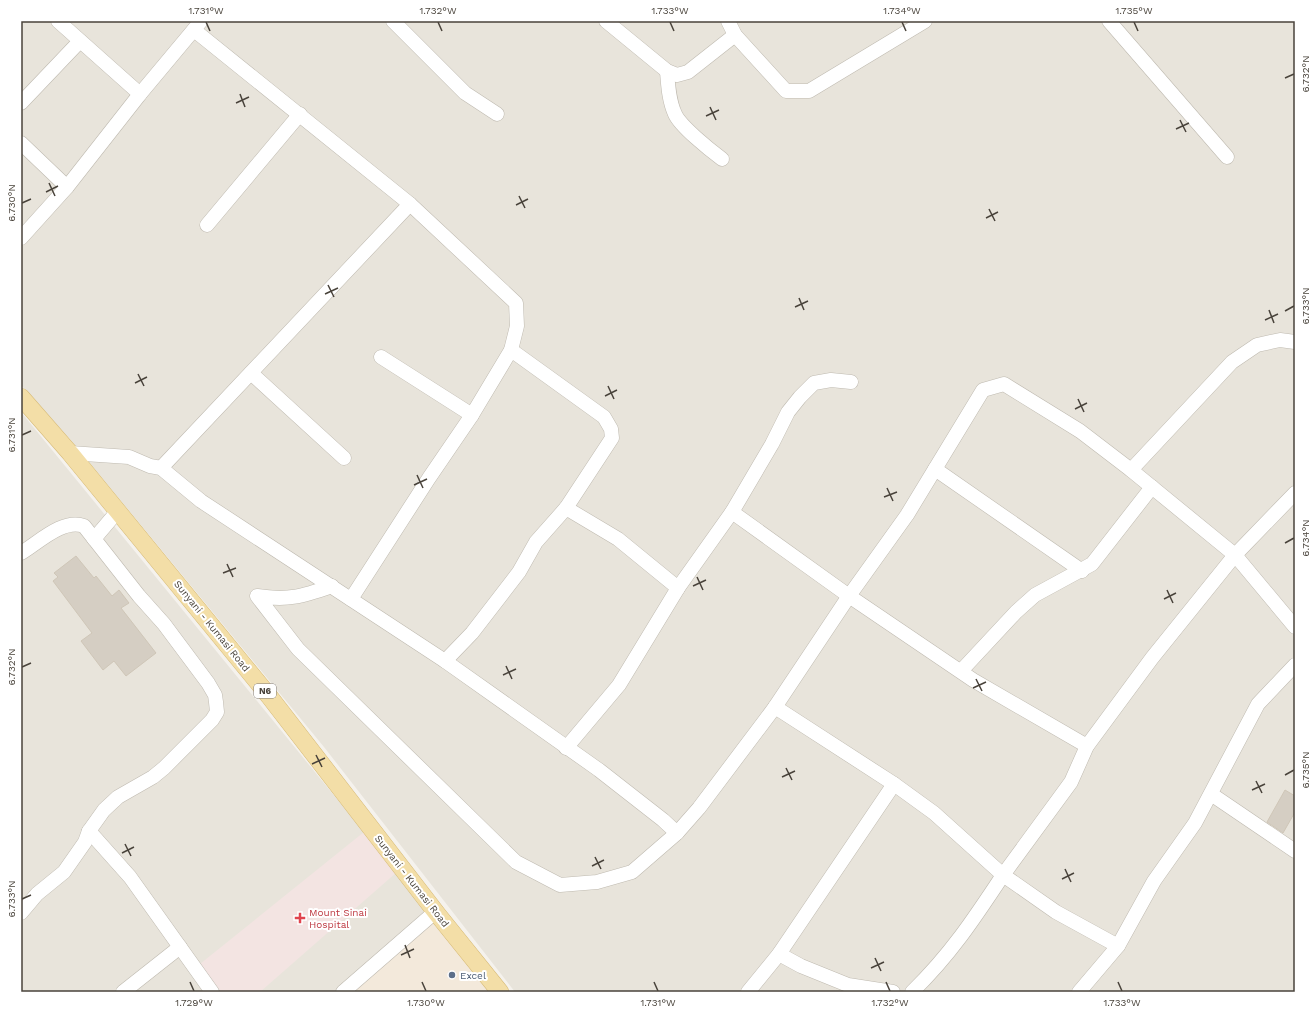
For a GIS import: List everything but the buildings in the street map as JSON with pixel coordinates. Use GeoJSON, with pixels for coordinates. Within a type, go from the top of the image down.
{"type":"FeatureCollection","features":[{"type":"Feature","properties":{"kind":"main road","name":"Sunyani - Kumasi Road"},"geometry":{"type":"LineString","coordinates":[[21,397],[70,453],[269,696],[435,912],[500,992]]}},
{"type":"Feature","properties":{"kind":"street"},"geometry":{"type":"LineString","coordinates":[[58,21],[140,94]]}},
{"type":"Feature","properties":{"kind":"street"},"geometry":{"type":"LineString","coordinates":[[393,21],[465,94],[497,114]]}},
{"type":"Feature","properties":{"kind":"street"},"geometry":{"type":"LineString","coordinates":[[606,21],[667,71],[677,75],[688,72],[735,35]]}},
{"type":"Feature","properties":{"kind":"street"},"geometry":{"type":"LineString","coordinates":[[728,21],[735,35],[786,91],[809,91],[925,21]]}},
{"type":"Feature","properties":{"kind":"street"},"geometry":{"type":"LineString","coordinates":[[1109,21],[1227,157]]}},
{"type":"Feature","properties":{"kind":"street"},"geometry":{"type":"LineString","coordinates":[[21,238],[67,187],[140,94],[197,26],[300,114],[410,204],[516,303],[517,326],[511,350],[472,415],[352,599]]}},
{"type":"Feature","properties":{"kind":"street"},"geometry":{"type":"LineString","coordinates":[[21,104],[80,41]]}},
{"type":"Feature","properties":{"kind":"street"},"geometry":{"type":"LineString","coordinates":[[667,71],[669,93],[675,115],[700,142],[722,159]]}},
{"type":"Feature","properties":{"kind":"street"},"geometry":{"type":"LineString","coordinates":[[207,224],[300,114]]}},
{"type":"Feature","properties":{"kind":"street"},"geometry":{"type":"LineString","coordinates":[[21,143],[67,187]]}},
{"type":"Feature","properties":{"kind":"street"},"geometry":{"type":"LineString","coordinates":[[161,468],[410,204]]}},
{"type":"Feature","properties":{"kind":"street"},"geometry":{"type":"LineString","coordinates":[[1131,470],[1232,362],[1257,345],[1280,340],[1295,342]]}},
{"type":"Feature","properties":{"kind":"street"},"geometry":{"type":"LineString","coordinates":[[445,662],[472,634],[519,572],[536,542],[566,508],[612,438],[611,429],[604,417],[511,350]]}},
{"type":"Feature","properties":{"kind":"street"},"geometry":{"type":"LineString","coordinates":[[381,357],[472,415]]}},
{"type":"Feature","properties":{"kind":"street"},"geometry":{"type":"LineString","coordinates":[[251,373],[344,458]]}},
{"type":"Feature","properties":{"kind":"street"},"geometry":{"type":"LineString","coordinates":[[566,748],[619,685],[678,588],[732,512],[772,444],[788,412],[800,397],[814,384],[831,380],[852,382]]}},
{"type":"Feature","properties":{"kind":"street"},"geometry":{"type":"LineString","coordinates":[[332,586],[298,597],[278,599],[257,596],[298,649],[516,862],[560,885],[597,882],[632,872],[677,833],[699,808],[774,707],[849,596],[907,515],[983,390],[1004,384],[1080,431],[1131,470],[1235,555],[1295,627]]}},
{"type":"Feature","properties":{"kind":"street"},"geometry":{"type":"LineString","coordinates":[[70,453],[129,457],[150,466],[161,468],[201,501],[352,599],[445,662],[605,775],[663,820],[677,833]]}},
{"type":"Feature","properties":{"kind":"street"},"geometry":{"type":"LineString","coordinates":[[935,470],[1082,571]]}},
{"type":"Feature","properties":{"kind":"street"},"geometry":{"type":"LineString","coordinates":[[961,671],[1016,612],[1035,595],[1082,571],[1092,564],[1152,487]]}},
{"type":"Feature","properties":{"kind":"street"},"geometry":{"type":"LineString","coordinates":[[912,992],[938,966],[969,927],[1003,875],[1071,782],[1087,746],[1152,658],[1235,555],[1295,494]]}},
{"type":"Feature","properties":{"kind":"street"},"geometry":{"type":"LineString","coordinates":[[566,508],[618,539],[678,588]]}},
{"type":"Feature","properties":{"kind":"street"},"geometry":{"type":"LineString","coordinates":[[94,539],[117,512]]}},
{"type":"Feature","properties":{"kind":"street"},"geometry":{"type":"LineString","coordinates":[[732,512],[849,596],[961,671],[1006,700],[1087,746]]}},
{"type":"Feature","properties":{"kind":"street"},"geometry":{"type":"LineString","coordinates":[[21,553],[62,528],[73,524],[84,526],[139,596],[164,624],[204,678],[215,695],[217,712],[212,720],[164,768],[118,798],[104,810],[89,831],[85,842],[64,872],[37,894],[21,913]]}},
{"type":"Feature","properties":{"kind":"street"},"geometry":{"type":"LineString","coordinates":[[1079,992],[1118,946],[1154,881],[1195,823],[1258,704],[1295,665]]}},
{"type":"Feature","properties":{"kind":"street"},"geometry":{"type":"LineString","coordinates":[[774,707],[894,784],[934,813],[1003,875],[1056,912],[1118,946]]}},
{"type":"Feature","properties":{"kind":"street"},"geometry":{"type":"LineString","coordinates":[[748,992],[779,954],[894,784]]}},
{"type":"Feature","properties":{"kind":"street"},"geometry":{"type":"LineString","coordinates":[[1211,794],[1295,851]]}},
{"type":"Feature","properties":{"kind":"street"},"geometry":{"type":"LineString","coordinates":[[89,831],[130,877],[212,992]]}},
{"type":"Feature","properties":{"kind":"street"},"geometry":{"type":"LineString","coordinates":[[342,992],[435,912]]}},
{"type":"Feature","properties":{"kind":"street"},"geometry":{"type":"LineString","coordinates":[[123,992],[180,947]]}},
{"type":"Feature","properties":{"kind":"street"},"geometry":{"type":"LineString","coordinates":[[779,954],[801,966],[848,985],[893,992]]}},
{"type":"Feature","properties":{"kind":"shaded area"},"geometry":{"type":"Polygon","coordinates":[[[21,21],[1295,21],[1295,992],[515,992],[324,747],[70,439],[21,385],[21,21]]]}},
{"type":"Feature","properties":{"kind":"shaded area"},"geometry":{"type":"Polygon","coordinates":[[[21,412],[417,897],[491,992],[21,992],[21,412]]]}},
{"type":"Feature","properties":{"kind":"shaded area","name":"Mount Sinai Hospital"},"geometry":{"type":"Polygon","coordinates":[[[364,832],[397,872],[260,992],[221,992],[200,964],[364,832]]]}},
{"type":"Feature","properties":{"kind":"shaded area"},"geometry":{"type":"Polygon","coordinates":[[[436,921],[491,992],[353,992],[436,921]]]}},
{"type":"Feature","properties":{"kind":"place","name":"Mount Sinai Hospital"},"geometry":{"type":"Point","coordinates":[300,918]}},
{"type":"Feature","properties":{"kind":"place","name":"Excel"},"geometry":{"type":"Point","coordinates":[452,975]}}]}
